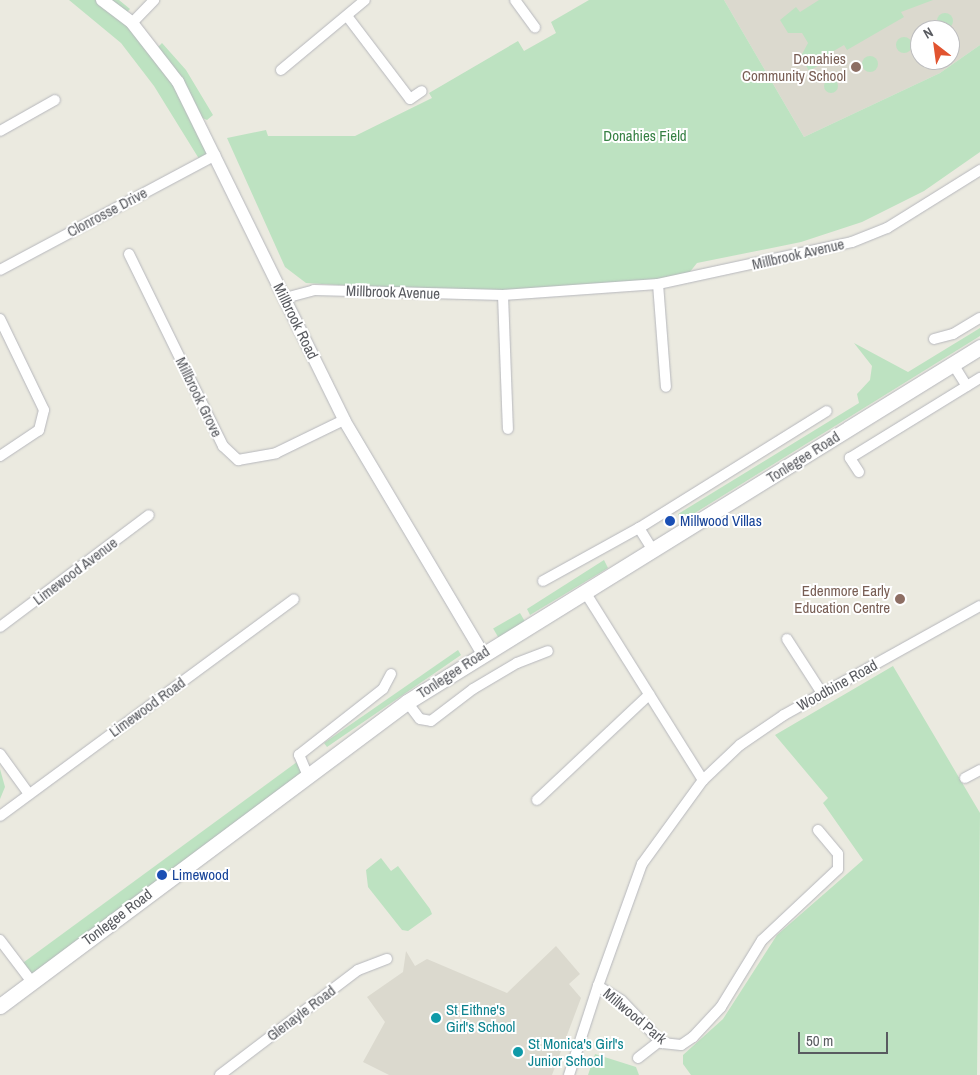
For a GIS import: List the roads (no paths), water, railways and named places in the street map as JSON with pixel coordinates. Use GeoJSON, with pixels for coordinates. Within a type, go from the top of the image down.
{"type":"FeatureCollection","features":[{"type":"Feature","properties":{"kind":"main road","name":"Tonlegee Road"},"geometry":{"type":"LineString","coordinates":[[0,1006],[407,702],[482,652],[585,592],[980,347]]}},
{"type":"Feature","properties":{"kind":"street","name":"Millbrook Road"},"geometry":{"type":"LineString","coordinates":[[102,0],[132,23],[178,82],[344,420],[482,652]]}},
{"type":"Feature","properties":{"kind":"street"},"geometry":{"type":"LineString","coordinates":[[132,23],[154,0]]}},
{"type":"Feature","properties":{"kind":"street"},"geometry":{"type":"LineString","coordinates":[[281,70],[365,0]]}},
{"type":"Feature","properties":{"kind":"street"},"geometry":{"type":"LineString","coordinates":[[515,0],[535,28]]}},
{"type":"Feature","properties":{"kind":"street"},"geometry":{"type":"LineString","coordinates":[[347,16],[410,100],[422,91]]}},
{"type":"Feature","properties":{"kind":"street"},"geometry":{"type":"LineString","coordinates":[[0,131],[55,100]]}},
{"type":"Feature","properties":{"kind":"street","name":"Clonrosse Drive"},"geometry":{"type":"LineString","coordinates":[[0,270],[215,155]]}},
{"type":"Feature","properties":{"kind":"street","name":"Millbrook Avenue"},"geometry":{"type":"LineString","coordinates":[[285,298],[314,290],[503,295],[658,284],[852,242],[886,228],[980,170]]}},
{"type":"Feature","properties":{"kind":"street","name":"Millbrook Grove"},"geometry":{"type":"LineString","coordinates":[[129,254],[223,446],[238,460],[276,453],[344,420]]}},
{"type":"Feature","properties":{"kind":"street"},"geometry":{"type":"LineString","coordinates":[[658,284],[666,387]]}},
{"type":"Feature","properties":{"kind":"street"},"geometry":{"type":"LineString","coordinates":[[503,295],[508,429]]}},
{"type":"Feature","properties":{"kind":"street"},"geometry":{"type":"LineString","coordinates":[[934,339],[953,334],[980,318]]}},
{"type":"Feature","properties":{"kind":"street"},"geometry":{"type":"LineString","coordinates":[[0,320],[44,410],[39,430],[0,456]]}},
{"type":"Feature","properties":{"kind":"street"},"geometry":{"type":"LineString","coordinates":[[953,364],[967,386]]}},
{"type":"Feature","properties":{"kind":"street","name":"Tonlegee Road"},"geometry":{"type":"LineString","coordinates":[[858,472],[850,458],[980,378]]}},
{"type":"Feature","properties":{"kind":"street","name":"Tonlegee Road"},"geometry":{"type":"LineString","coordinates":[[544,581],[639,528],[827,411]]}},
{"type":"Feature","properties":{"kind":"street","name":"Limewood Avenue"},"geometry":{"type":"LineString","coordinates":[[0,627],[149,515]]}},
{"type":"Feature","properties":{"kind":"street"},"geometry":{"type":"LineString","coordinates":[[639,528],[653,550]]}},
{"type":"Feature","properties":{"kind":"street"},"geometry":{"type":"LineString","coordinates":[[585,592],[703,780]]}},
{"type":"Feature","properties":{"kind":"street","name":"Limewood Road"},"geometry":{"type":"LineString","coordinates":[[0,816],[294,599]]}},
{"type":"Feature","properties":{"kind":"street","name":"Woodbine Road"},"geometry":{"type":"LineString","coordinates":[[703,780],[740,745],[822,693],[980,606]]}},
{"type":"Feature","properties":{"kind":"street"},"geometry":{"type":"LineString","coordinates":[[787,639],[822,693]]}},
{"type":"Feature","properties":{"kind":"street","name":"Tonlegee Road"},"geometry":{"type":"LineString","coordinates":[[407,702],[420,719],[431,721],[473,689],[517,663],[548,651]]}},
{"type":"Feature","properties":{"kind":"street"},"geometry":{"type":"LineString","coordinates":[[308,776],[299,755],[383,688],[391,674]]}},
{"type":"Feature","properties":{"kind":"street"},"geometry":{"type":"LineString","coordinates":[[537,800],[649,695]]}},
{"type":"Feature","properties":{"kind":"street"},"geometry":{"type":"LineString","coordinates":[[0,754],[29,794]]}},
{"type":"Feature","properties":{"kind":"street"},"geometry":{"type":"LineString","coordinates":[[965,778],[980,770]]}},
{"type":"Feature","properties":{"kind":"street","name":"Millwood Park"},"geometry":{"type":"LineString","coordinates":[[703,780],[642,864],[598,986],[621,1000],[660,1041],[680,1045],[705,1026],[734,989],[762,940],[838,869],[838,854],[818,830]]}},
{"type":"Feature","properties":{"kind":"street"},"geometry":{"type":"LineString","coordinates":[[0,940],[32,982]]}},
{"type":"Feature","properties":{"kind":"street","name":"Glenayle Road"},"geometry":{"type":"LineString","coordinates":[[220,1075],[358,970],[386,959]]}},
{"type":"Feature","properties":{"kind":"street"},"geometry":{"type":"LineString","coordinates":[[570,1075],[598,986]]}},
{"type":"Feature","properties":{"kind":"street"},"geometry":{"type":"LineString","coordinates":[[638,1058],[660,1041]]}},
{"type":"Feature","properties":{"kind":"place","name":"Donahies Community School"},"geometry":{"type":"Point","coordinates":[856,67]}},
{"type":"Feature","properties":{"kind":"place","name":"Millwood Villas"},"geometry":{"type":"Point","coordinates":[670,521]}},
{"type":"Feature","properties":{"kind":"place","name":"Edenmore Early Education Centre"},"geometry":{"type":"Point","coordinates":[900,599]}},
{"type":"Feature","properties":{"kind":"place","name":"Limewood"},"geometry":{"type":"Point","coordinates":[162,875]}},
{"type":"Feature","properties":{"kind":"place","name":"St Eithne's Girl's School"},"geometry":{"type":"Point","coordinates":[436,1018]}},
{"type":"Feature","properties":{"kind":"place","name":"St Monica's Girl's Junior School"},"geometry":{"type":"Point","coordinates":[518,1052]}},
{"type":"Feature","properties":{"kind":"park label","name":"Donahies Field"},"geometry":{"type":"Point","coordinates":[645,136]}}]}
